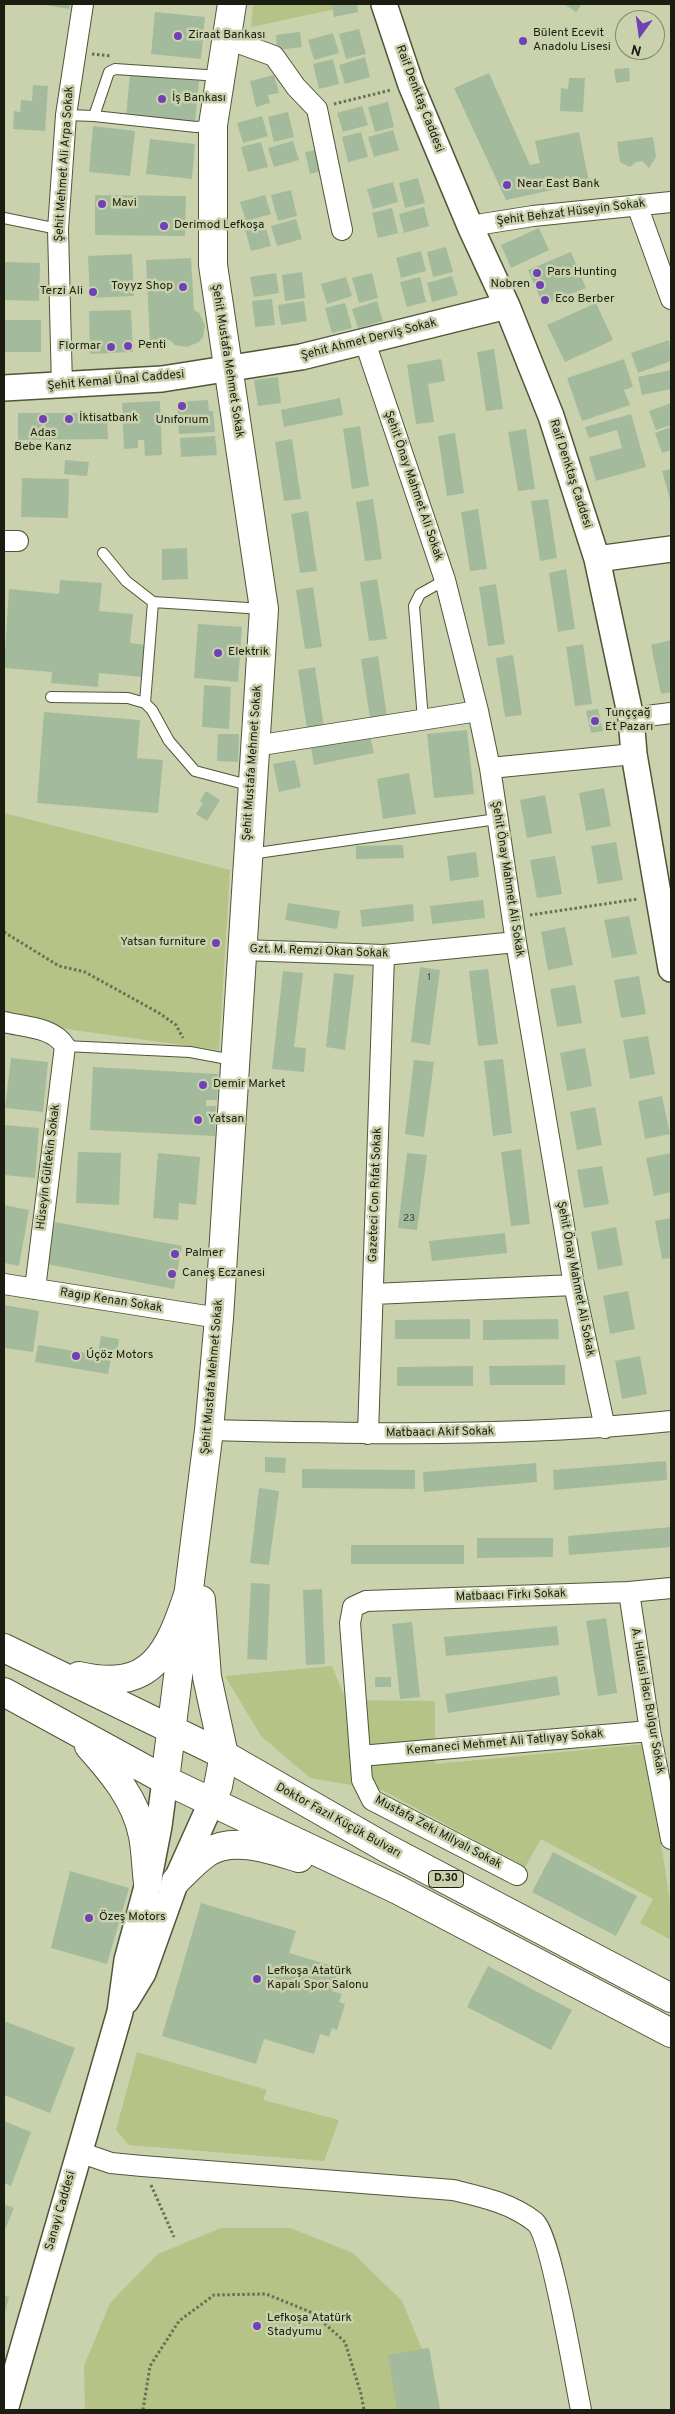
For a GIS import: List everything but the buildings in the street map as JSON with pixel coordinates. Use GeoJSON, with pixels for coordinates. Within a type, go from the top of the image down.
{"type":"FeatureCollection","features":[{"type":"Feature","properties":{"kind":"main road","name":"Şehit Mustafa Mehmet Sokak"},"geometry":{"type":"LineString","coordinates":[[165,1780],[173,1730],[209,1430],[219,1318],[264,609],[213,265],[213,125],[225,38],[232,4]]}},
{"type":"Feature","properties":{"kind":"main road","name":"Şehit Mustafa Mehmet Sokak"},"geometry":{"type":"LineString","coordinates":[[196,1526],[206,1668],[211,1700],[224,1755]]}},
{"type":"Feature","properties":{"kind":"main road"},"geometry":{"type":"LineString","coordinates":[[41,1667],[110,1681],[137,1674],[153,1664],[167,1649],[177,1629],[189,1592]]}},
{"type":"Feature","properties":{"kind":"main road","name":"Doktor Fazıl Küçük Bulvarı"},"geometry":{"type":"LineString","coordinates":[[4,1648],[224,1755],[386,1848],[671,1998]]}},
{"type":"Feature","properties":{"kind":"main road","name":"D.30"},"geometry":{"type":"LineString","coordinates":[[4,1692],[165,1780],[398,1890],[671,2033]]}},
{"type":"Feature","properties":{"kind":"main road"},"geometry":{"type":"LineString","coordinates":[[78,1733],[113,1773],[128,1796],[143,1837],[148,1883]]}},
{"type":"Feature","properties":{"kind":"main road"},"geometry":{"type":"LineString","coordinates":[[212,1801],[218,1786],[224,1755]]}},
{"type":"Feature","properties":{"kind":"main road"},"geometry":{"type":"LineString","coordinates":[[176,1881],[208,1852],[242,1845],[267,1848],[398,1890]]}},
{"type":"Feature","properties":{"kind":"street","name":"Şehit Mehmet Ali Arpa Sokak"},"geometry":{"type":"LineString","coordinates":[[62,386],[58,229],[66,115],[83,4]]}},
{"type":"Feature","properties":{"kind":"street","name":"Raif Denktaş Caddesi"},"geometry":{"type":"LineString","coordinates":[[384,4],[411,85],[470,226],[507,306],[551,416],[597,559],[631,718],[634,754],[665,895],[671,969]]}},
{"type":"Feature","properties":{"kind":"street"},"geometry":{"type":"LineString","coordinates":[[225,38],[274,56],[296,87],[317,109],[342,230]]}},
{"type":"Feature","properties":{"kind":"street","name":"Şehit Behzat Hüseyin Sokak"},"geometry":{"type":"LineString","coordinates":[[470,226],[532,216],[671,202]]}},
{"type":"Feature","properties":{"kind":"street"},"geometry":{"type":"LineString","coordinates":[[637,205],[671,299]]}},
{"type":"Feature","properties":{"kind":"street","name":"Şehit Ahmet Derviş Sokak"},"geometry":{"type":"LineString","coordinates":[[228,369],[301,357],[507,306]]}},
{"type":"Feature","properties":{"kind":"street","name":"Şehit Önay Mahmet Ali Sokak"},"geometry":{"type":"LineString","coordinates":[[364,342],[445,580],[478,711],[490,768],[512,918],[574,1285],[605,1428]]}},
{"type":"Feature","properties":{"kind":"street","name":"Şehit Kemal Ünal Caddesi"},"geometry":{"type":"LineString","coordinates":[[4,388],[162,379],[228,369]]}},
{"type":"Feature","properties":{"kind":"street"},"geometry":{"type":"LineString","coordinates":[[597,559],[671,549]]}},
{"type":"Feature","properties":{"kind":"street"},"geometry":{"type":"LineString","coordinates":[[255,746],[478,711]]}},
{"type":"Feature","properties":{"kind":"street"},"geometry":{"type":"LineString","coordinates":[[631,718],[671,713]]}},
{"type":"Feature","properties":{"kind":"street"},"geometry":{"type":"LineString","coordinates":[[490,768],[634,754]]}},
{"type":"Feature","properties":{"kind":"street","name":"Gzt. M. Remzi Okan Sokak"},"geometry":{"type":"LineString","coordinates":[[242,950],[384,955],[516,942]]}},
{"type":"Feature","properties":{"kind":"street","name":"Gazeteci Con Rıfat Sokak"},"geometry":{"type":"LineString","coordinates":[[368,1434],[384,955]]}},
{"type":"Feature","properties":{"kind":"street"},"geometry":{"type":"LineString","coordinates":[[4,1022],[45,1031],[59,1037],[65,1046]]}},
{"type":"Feature","properties":{"kind":"street","name":"Hüseyin Gültekin Sokak"},"geometry":{"type":"LineString","coordinates":[[35,1289],[65,1046]]}},
{"type":"Feature","properties":{"kind":"street","name":"Ragıp Kenan Sokak"},"geometry":{"type":"LineString","coordinates":[[4,1284],[219,1318]]}},
{"type":"Feature","properties":{"kind":"street"},"geometry":{"type":"LineString","coordinates":[[373,1294],[574,1285]]}},
{"type":"Feature","properties":{"kind":"street","name":"Matbaacı Akif Sokak"},"geometry":{"type":"LineString","coordinates":[[209,1430],[368,1434],[605,1428],[671,1421]]}},
{"type":"Feature","properties":{"kind":"street","name":"Matbaacı Firkı Sokak"},"geometry":{"type":"LineString","coordinates":[[353,1607],[366,1601],[628,1592],[671,1588]]}},
{"type":"Feature","properties":{"kind":"street","name":"A. Hulusi Hacı Bulgur Sokak"},"geometry":{"type":"LineString","coordinates":[[628,1592],[650,1730],[671,1839]]}},
{"type":"Feature","properties":{"kind":"street","name":"Mustafa Zeki Milyalı Sokak"},"geometry":{"type":"LineString","coordinates":[[353,1607],[350,1622],[362,1780],[372,1800],[517,1876]]}},
{"type":"Feature","properties":{"kind":"street","name":"Kemaneci Mehmet Ali Tatlıyay Sokak"},"geometry":{"type":"LineString","coordinates":[[360,1756],[650,1730]]}},
{"type":"Feature","properties":{"kind":"street","name":"Sanayi Caddesi"},"geometry":{"type":"LineString","coordinates":[[5,2410],[120,2012],[127,1960],[148,1883],[159,1826],[165,1780]]}},
{"type":"Feature","properties":{"kind":"street","name":"Sanayi Caddesi"},"geometry":{"type":"LineString","coordinates":[[120,2012],[143,1973],[176,1881],[212,1801]]}},
{"type":"Feature","properties":{"kind":"street"},"geometry":{"type":"LineString","coordinates":[[79,2152],[111,2163],[453,2190],[500,2202],[536,2223],[544,2241],[550,2259],[580,2410]]}},
{"type":"Feature","properties":{"kind":"lane"},"geometry":{"type":"LineString","coordinates":[[94,116],[109,72],[115,69],[220,76]]}},
{"type":"Feature","properties":{"kind":"lane"},"geometry":{"type":"LineString","coordinates":[[66,115],[94,116],[196,127],[213,125]]}},
{"type":"Feature","properties":{"kind":"lane"},"geometry":{"type":"LineString","coordinates":[[4,218],[58,229]]}},
{"type":"Feature","properties":{"kind":"lane"},"geometry":{"type":"LineString","coordinates":[[103,553],[126,581],[153,602],[264,609]]}},
{"type":"Feature","properties":{"kind":"lane"},"geometry":{"type":"LineString","coordinates":[[423,720],[414,606],[420,594],[445,580]]}},
{"type":"Feature","properties":{"kind":"lane"},"geometry":{"type":"LineString","coordinates":[[145,703],[153,602]]}},
{"type":"Feature","properties":{"kind":"lane"},"geometry":{"type":"LineString","coordinates":[[51,697],[128,698],[145,703],[152,710],[169,741],[196,771],[253,786]]}},
{"type":"Feature","properties":{"kind":"lane"},"geometry":{"type":"LineString","coordinates":[[247,854],[497,819]]}},
{"type":"Feature","properties":{"kind":"lane"},"geometry":{"type":"LineString","coordinates":[[65,1046],[190,1052],[235,1060]]}},
{"type":"Feature","properties":{"kind":"path"},"geometry":{"type":"LineString","coordinates":[[317,109],[411,85]]}},
{"type":"Feature","properties":{"kind":"path"},"geometry":{"type":"LineString","coordinates":[[512,918],[665,895]]}},
{"type":"Feature","properties":{"kind":"path"},"geometry":{"type":"LineString","coordinates":[[4,932],[59,966],[85,972],[159,1013],[176,1025],[190,1052]]}},
{"type":"Feature","properties":{"kind":"path"},"geometry":{"type":"LineString","coordinates":[[142,2166],[174,2237]]}},
{"type":"Feature","properties":{"kind":"path"},"geometry":{"type":"LineString","coordinates":[[143,2410],[150,2366],[179,2321],[214,2295],[266,2294],[313,2313],[345,2342],[364,2410]]}},
{"type":"Feature","properties":{"kind":"green space"},"geometry":{"type":"Polygon","coordinates":[[[253,4],[359,4],[251,27],[253,4]]]}},
{"type":"Feature","properties":{"kind":"green space"},"geometry":{"type":"Polygon","coordinates":[[[4,813],[230,870],[219,1050],[73,1030],[4,1015],[4,813]]]}},
{"type":"Feature","properties":{"kind":"green space"},"geometry":{"type":"Polygon","coordinates":[[[332,1666],[346,1700],[435,1701],[435,1764],[646,1744],[671,1908],[671,1940],[640,1923],[653,1899],[541,1839],[525,1867],[382,1790],[310,1778],[261,1736],[225,1676],[332,1666]]]}},
{"type":"Feature","properties":{"kind":"green space"},"geometry":{"type":"Polygon","coordinates":[[[137,2052],[267,2090],[263,2100],[339,2120],[324,2161],[129,2145],[116,2130],[137,2052]]]}},
{"type":"Feature","properties":{"kind":"green space","name":"Lefkoşa Atatürk Stadyumu"},"geometry":{"type":"Polygon","coordinates":[[[221,2228],[290,2228],[353,2253],[402,2301],[422,2349],[429,2348],[440,2410],[85,2410],[84,2366],[110,2303],[158,2254],[221,2228]]]}},
{"type":"Feature","properties":{"kind":"place","name":"Ziraat Bankası"},"geometry":{"type":"Point","coordinates":[178,36]}},
{"type":"Feature","properties":{"kind":"place","name":"Bülent Ecevit Anadolu Lisesi"},"geometry":{"type":"Point","coordinates":[523,41]}},
{"type":"Feature","properties":{"kind":"place","name":"İş Bankası"},"geometry":{"type":"Point","coordinates":[162,99]}},
{"type":"Feature","properties":{"kind":"place","name":"Near East Bank"},"geometry":{"type":"Point","coordinates":[507,185]}},
{"type":"Feature","properties":{"kind":"place","name":"Mavi"},"geometry":{"type":"Point","coordinates":[102,204]}},
{"type":"Feature","properties":{"kind":"place","name":"Derimod Lefkoşa"},"geometry":{"type":"Point","coordinates":[164,226]}},
{"type":"Feature","properties":{"kind":"place","name":"Pars Hunting"},"geometry":{"type":"Point","coordinates":[537,273]}},
{"type":"Feature","properties":{"kind":"place","name":"Nobren"},"geometry":{"type":"Point","coordinates":[540,285]}},
{"type":"Feature","properties":{"kind":"place","name":"Toyyz Shop"},"geometry":{"type":"Point","coordinates":[183,287]}},
{"type":"Feature","properties":{"kind":"place","name":"Terzi Ali"},"geometry":{"type":"Point","coordinates":[93,292]}},
{"type":"Feature","properties":{"kind":"place","name":"Eco Berber"},"geometry":{"type":"Point","coordinates":[545,300]}},
{"type":"Feature","properties":{"kind":"place","name":"Penti"},"geometry":{"type":"Point","coordinates":[128,346]}},
{"type":"Feature","properties":{"kind":"place","name":"Flormar"},"geometry":{"type":"Point","coordinates":[111,347]}},
{"type":"Feature","properties":{"kind":"place","name":"Unıforıum"},"geometry":{"type":"Point","coordinates":[182,406]}},
{"type":"Feature","properties":{"kind":"place","name":"Adas Bebe Kanz"},"geometry":{"type":"Point","coordinates":[43,419]}},
{"type":"Feature","properties":{"kind":"place","name":"İktisatbank"},"geometry":{"type":"Point","coordinates":[69,419]}},
{"type":"Feature","properties":{"kind":"place","name":"Elektrik"},"geometry":{"type":"Point","coordinates":[218,653]}},
{"type":"Feature","properties":{"kind":"place","name":"Tunççağ Et Pazarı"},"geometry":{"type":"Point","coordinates":[595,721]}},
{"type":"Feature","properties":{"kind":"place","name":"Yatsan furniture"},"geometry":{"type":"Point","coordinates":[216,943]}},
{"type":"Feature","properties":{"kind":"place","name":"Demir Market"},"geometry":{"type":"Point","coordinates":[203,1085]}},
{"type":"Feature","properties":{"kind":"place","name":"Yatsan"},"geometry":{"type":"Point","coordinates":[198,1120]}},
{"type":"Feature","properties":{"kind":"place","name":"Palmer"},"geometry":{"type":"Point","coordinates":[175,1254]}},
{"type":"Feature","properties":{"kind":"place","name":"Caneş Eczanesi"},"geometry":{"type":"Point","coordinates":[172,1274]}},
{"type":"Feature","properties":{"kind":"place","name":"Úçöz Motors"},"geometry":{"type":"Point","coordinates":[76,1356]}},
{"type":"Feature","properties":{"kind":"place","name":"Özeş Motors"},"geometry":{"type":"Point","coordinates":[89,1918]}},
{"type":"Feature","properties":{"kind":"place","name":"Lefkoşa Atatürk Kapalı Spor Salonu"},"geometry":{"type":"Point","coordinates":[257,1979]}},
{"type":"Feature","properties":{"kind":"place","name":"Lefkoşa Atatürk Stadyumu"},"geometry":{"type":"Point","coordinates":[257,2326]}}]}
